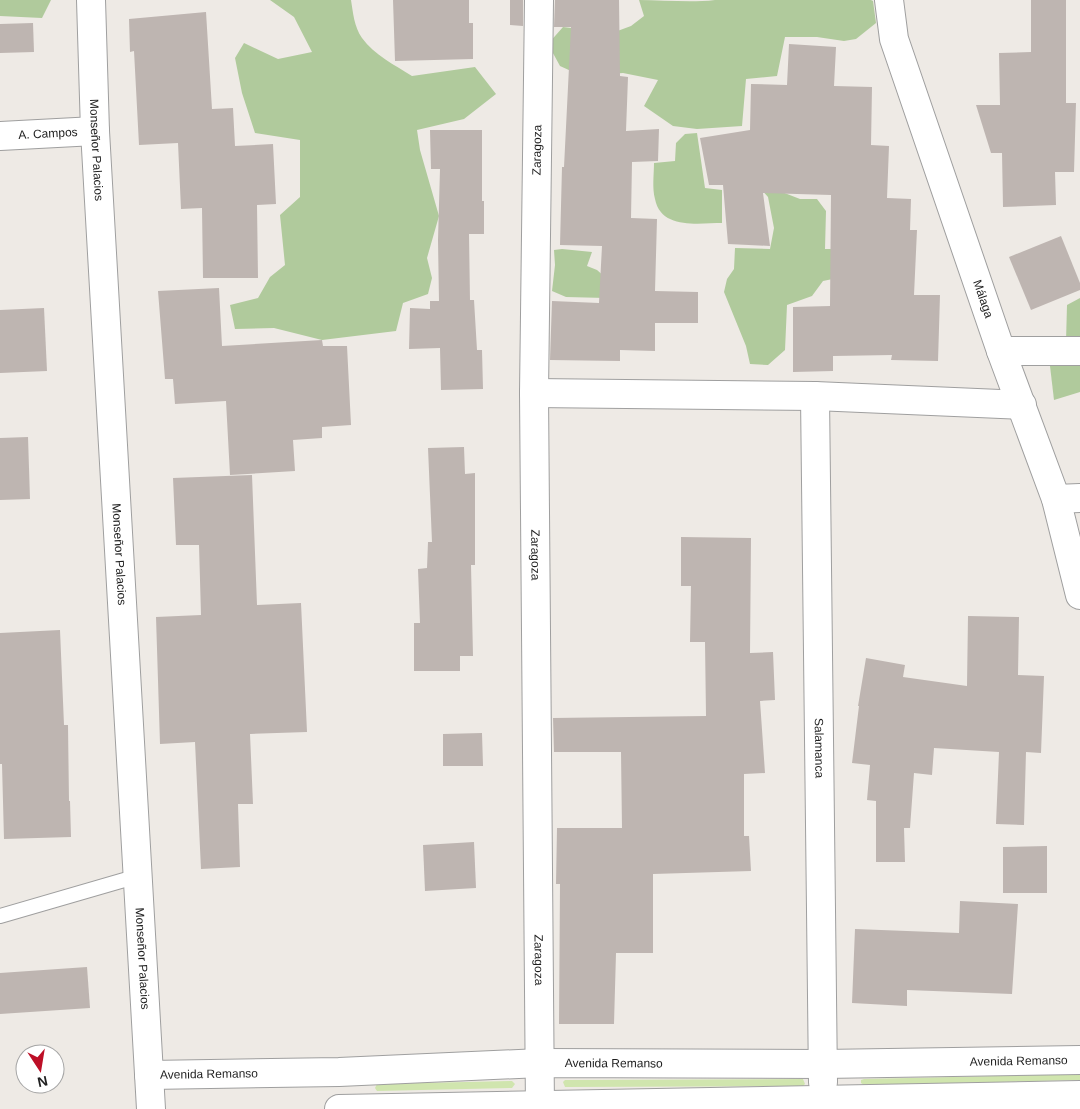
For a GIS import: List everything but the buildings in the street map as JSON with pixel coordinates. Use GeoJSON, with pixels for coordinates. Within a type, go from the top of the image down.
{"type":"FeatureCollection","features":[{"type":"Feature","properties":{"kind":"street","name":"Monseñor Palacios"},"geometry":{"type":"LineString","coordinates":[[91,0],[96,131],[151,1109]]}},
{"type":"Feature","properties":{"kind":"street","name":"Zaragoza"},"geometry":{"type":"LineString","coordinates":[[538,0],[534,393],[540,1107]]}},
{"type":"Feature","properties":{"kind":"street","name":"Málaga"},"geometry":{"type":"LineString","coordinates":[[889,0],[894,38],[1001,351],[1022,405],[1068,498],[1080,595]]}},
{"type":"Feature","properties":{"kind":"street","name":"A. Campos"},"geometry":{"type":"LineString","coordinates":[[0,136],[96,131]]}},
{"type":"Feature","properties":{"kind":"street"},"geometry":{"type":"LineString","coordinates":[[1001,351],[1080,350]]}},
{"type":"Feature","properties":{"kind":"street"},"geometry":{"type":"LineString","coordinates":[[534,393],[815,396],[1022,405]]}},
{"type":"Feature","properties":{"kind":"street","name":"Salamanca"},"geometry":{"type":"LineString","coordinates":[[815,396],[824,1100]]}},
{"type":"Feature","properties":{"kind":"street","name":"Avenida Remanso"},"geometry":{"type":"LineString","coordinates":[[149,1075],[339,1072],[540,1063],[823,1064],[1080,1060]]}},
{"type":"Feature","properties":{"kind":"street"},"geometry":{"type":"LineString","coordinates":[[339,1109],[540,1107],[1080,1095]]}},
{"type":"Feature","properties":{"kind":"lane"},"geometry":{"type":"LineString","coordinates":[[0,916],[138,876]]}},
{"type":"Feature","properties":{"kind":"green space"},"geometry":{"type":"Polygon","coordinates":[[[0,0],[51,0],[42,18],[0,16],[0,0]]]}},
{"type":"Feature","properties":{"kind":"green space"},"geometry":{"type":"Polygon","coordinates":[[[270,0],[351,0],[359,34],[372,50],[392,64],[412,76],[475,67],[496,94],[464,119],[417,130],[420,150],[439,216],[427,258],[432,278],[428,294],[403,303],[396,331],[322,340],[274,328],[235,329],[230,305],[258,298],[270,277],[285,265],[280,215],[300,197],[300,140],[255,133],[242,93],[235,58],[244,43],[278,59],[312,52],[294,17],[270,0]]]}},
{"type":"Feature","properties":{"kind":"green space"},"geometry":{"type":"Polygon","coordinates":[[[639,0],[871,0],[873,1],[876,23],[856,39],[844,41],[817,37],[785,37],[777,76],[746,79],[742,126],[697,129],[673,126],[644,106],[658,80],[623,73],[582,76],[560,66],[548,44],[563,27],[612,33],[631,26],[644,16],[639,0]]]}},
{"type":"Feature","properties":{"kind":"green space"},"geometry":{"type":"Polygon","coordinates":[[[697,133],[705,188],[722,190],[722,223],[692,224],[673,220],[665,216],[659,209],[655,199],[653,186],[654,163],[675,161],[676,143],[685,134],[697,133]]]}},
{"type":"Feature","properties":{"kind":"green space"},"geometry":{"type":"Polygon","coordinates":[[[754,181],[800,199],[817,199],[826,211],[825,249],[836,249],[847,276],[823,281],[812,296],[787,305],[785,350],[768,365],[750,364],[746,346],[724,292],[727,279],[734,269],[735,248],[770,249],[774,228],[768,197],[754,181]]]}},
{"type":"Feature","properties":{"kind":"green space"},"geometry":{"type":"Polygon","coordinates":[[[554,250],[592,252],[587,266],[597,270],[606,278],[606,298],[566,297],[552,291],[555,265],[554,250]]]}},
{"type":"Feature","properties":{"kind":"green space"},"geometry":{"type":"Polygon","coordinates":[[[1080,298],[1080,345],[1066,342],[1067,305],[1080,298]]]}},
{"type":"Feature","properties":{"kind":"green space"},"geometry":{"type":"Polygon","coordinates":[[[1050,366],[1080,366],[1080,392],[1054,400],[1050,366]]]}},
{"type":"Feature","properties":{"kind":"green space"},"geometry":{"type":"Polygon","coordinates":[[[1080,1074],[1080,1080],[864,1085],[861,1083],[861,1080],[864,1079],[1080,1074]]]}},
{"type":"Feature","properties":{"kind":"green space"},"geometry":{"type":"Polygon","coordinates":[[[803,1079],[805,1084],[803,1086],[565,1087],[563,1082],[565,1080],[803,1079]]]}},
{"type":"Feature","properties":{"kind":"green space"},"geometry":{"type":"Polygon","coordinates":[[[512,1081],[515,1084],[512,1088],[377,1091],[375,1088],[377,1084],[512,1081]]]}}]}
